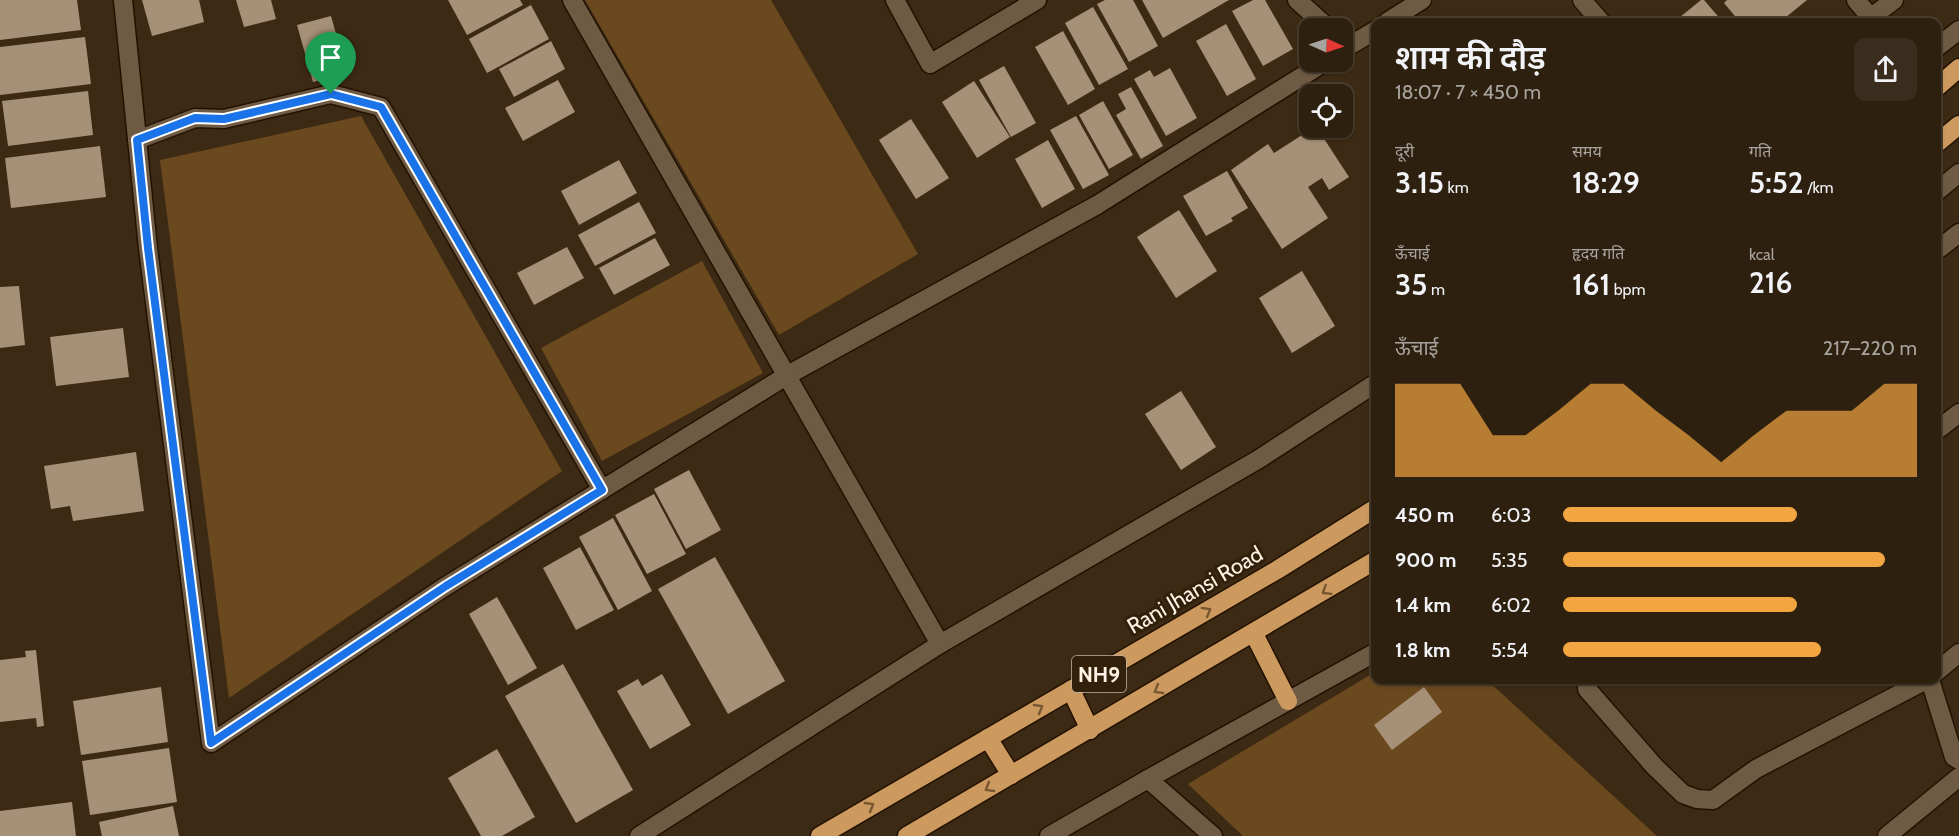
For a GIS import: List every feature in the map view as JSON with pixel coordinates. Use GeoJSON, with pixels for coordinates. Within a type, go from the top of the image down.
{"type":"FeatureCollection","features":[{"type":"Feature","properties":{"kind":"highway"},"geometry":{"type":"LineString","coordinates":[[1941,84],[1959,68]]}},
{"type":"Feature","properties":{"kind":"highway"},"geometry":{"type":"LineString","coordinates":[[1941,140],[1959,125]]}},
{"type":"Feature","properties":{"kind":"highway","name":"Rani Jhansi Road"},"geometry":{"type":"LineString","coordinates":[[820,836],[1277,570],[1371,511]]}},
{"type":"Feature","properties":{"kind":"highway","name":"NH9"},"geometry":{"type":"LineString","coordinates":[[908,836],[1371,563]]}},
{"type":"Feature","properties":{"kind":"highway"},"geometry":{"type":"LineString","coordinates":[[1254,634],[1288,701]]}},
{"type":"Feature","properties":{"kind":"highway"},"geometry":{"type":"LineString","coordinates":[[1071,690],[1090,730]]}},
{"type":"Feature","properties":{"kind":"highway"},"geometry":{"type":"LineString","coordinates":[[988,738],[1011,775]]}},
{"type":"Feature","properties":{"kind":"street"},"geometry":{"type":"LineString","coordinates":[[123,0],[148,248],[211,743],[446,586],[786,376],[1097,205],[1309,72]]}},
{"type":"Feature","properties":{"kind":"street"},"geometry":{"type":"LineString","coordinates":[[572,0],[940,644]]}},
{"type":"Feature","properties":{"kind":"street"},"geometry":{"type":"LineString","coordinates":[[895,0],[930,64],[1037,0]]}},
{"type":"Feature","properties":{"kind":"street"},"geometry":{"type":"LineString","coordinates":[[1297,0],[1317,18]]}},
{"type":"Feature","properties":{"kind":"street"},"geometry":{"type":"LineString","coordinates":[[1393,18],[1422,0]]}},
{"type":"Feature","properties":{"kind":"street"},"geometry":{"type":"LineString","coordinates":[[1582,0],[1598,18]]}},
{"type":"Feature","properties":{"kind":"street"},"geometry":{"type":"LineString","coordinates":[[1856,0],[1867,18]]}},
{"type":"Feature","properties":{"kind":"street"},"geometry":{"type":"LineString","coordinates":[[1871,18],[1894,0]]}},
{"type":"Feature","properties":{"kind":"street"},"geometry":{"type":"LineString","coordinates":[[1941,44],[1959,30]]}},
{"type":"Feature","properties":{"kind":"street"},"geometry":{"type":"LineString","coordinates":[[1353,42],[1371,32]]}},
{"type":"Feature","properties":{"kind":"street"},"geometry":{"type":"LineString","coordinates":[[137,140],[195,118],[224,119],[331,94],[381,107],[602,490]]}},
{"type":"Feature","properties":{"kind":"street"},"geometry":{"type":"LineString","coordinates":[[1941,188],[1959,173]]}},
{"type":"Feature","properties":{"kind":"street"},"geometry":{"type":"LineString","coordinates":[[1941,247],[1959,233]]}},
{"type":"Feature","properties":{"kind":"street"},"geometry":{"type":"LineString","coordinates":[[639,836],[940,644],[1259,459],[1371,386]]}},
{"type":"Feature","properties":{"kind":"street"},"geometry":{"type":"LineString","coordinates":[[1941,427],[1959,413]]}},
{"type":"Feature","properties":{"kind":"street"},"geometry":{"type":"LineString","coordinates":[[1941,668],[1959,653]]}},
{"type":"Feature","properties":{"kind":"street"},"geometry":{"type":"LineString","coordinates":[[1049,836],[1371,655]]}},
{"type":"Feature","properties":{"kind":"street"},"geometry":{"type":"LineString","coordinates":[[1588,684],[1587,689],[1683,794],[1697,799],[1713,800],[1756,769],[1920,684]]}},
{"type":"Feature","properties":{"kind":"street"},"geometry":{"type":"LineString","coordinates":[[1929,684],[1954,757],[1959,760]]}},
{"type":"Feature","properties":{"kind":"street"},"geometry":{"type":"LineString","coordinates":[[1887,836],[1959,777]]}},
{"type":"Feature","properties":{"kind":"street"},"geometry":{"type":"LineString","coordinates":[[1148,779],[1213,836]]}},
{"type":"Feature","properties":{"kind":"shaded area"},"geometry":{"type":"Polygon","coordinates":[[[585,0],[771,0],[918,254],[779,335],[585,0]]]}},
{"type":"Feature","properties":{"kind":"shaded area"},"geometry":{"type":"Polygon","coordinates":[[[361,116],[562,471],[229,698],[160,160],[361,116]]]}},
{"type":"Feature","properties":{"kind":"shaded area"},"geometry":{"type":"Polygon","coordinates":[[[702,261],[763,373],[602,461],[541,348],[702,261]]]}},
{"type":"Feature","properties":{"kind":"shaded area"},"geometry":{"type":"Polygon","coordinates":[[[1371,674],[1371,684],[1491,684],[1657,836],[1243,836],[1188,784],[1371,674]]]}},
{"type":"Feature","properties":{"kind":"building"},"geometry":{"type":"Polygon","coordinates":[[[0,0],[77,0],[81,30],[0,40],[0,0]]]}},
{"type":"Feature","properties":{"kind":"building"},"geometry":{"type":"Polygon","coordinates":[[[142,0],[199,0],[204,22],[152,36],[142,0]]]}},
{"type":"Feature","properties":{"kind":"building"},"geometry":{"type":"Polygon","coordinates":[[[236,0],[271,0],[276,19],[244,27],[236,0]]]}},
{"type":"Feature","properties":{"kind":"building"},"geometry":{"type":"Polygon","coordinates":[[[448,0],[520,0],[523,5],[467,35],[448,0]]]}},
{"type":"Feature","properties":{"kind":"building"},"geometry":{"type":"Polygon","coordinates":[[[1105,0],[1133,0],[1158,46],[1129,62],[1097,4],[1105,0]]]}},
{"type":"Feature","properties":{"kind":"building"},"geometry":{"type":"Polygon","coordinates":[[[1142,0],[1229,0],[1163,38],[1142,0]]]}},
{"type":"Feature","properties":{"kind":"building"},"geometry":{"type":"Polygon","coordinates":[[[1253,0],[1265,0],[1293,49],[1263,66],[1232,11],[1253,0]]]}},
{"type":"Feature","properties":{"kind":"building"},"geometry":{"type":"Polygon","coordinates":[[[1704,0],[1720,18],[1679,18],[1704,0]]]}},
{"type":"Feature","properties":{"kind":"building"},"geometry":{"type":"Polygon","coordinates":[[[1727,0],[1807,0],[1785,18],[1737,18],[1724,3],[1727,0]]]}},
{"type":"Feature","properties":{"kind":"building"},"geometry":{"type":"Polygon","coordinates":[[[531,5],[549,39],[487,73],[469,39],[531,5]]]}},
{"type":"Feature","properties":{"kind":"building"},"geometry":{"type":"Polygon","coordinates":[[[1093,7],[1128,69],[1099,85],[1065,23],[1093,7]]]}},
{"type":"Feature","properties":{"kind":"building"},"geometry":{"type":"Polygon","coordinates":[[[331,16],[347,73],[313,82],[297,25],[331,16]]]}},
{"type":"Feature","properties":{"kind":"building"},"geometry":{"type":"Polygon","coordinates":[[[1226,24],[1256,79],[1227,96],[1196,41],[1226,24]]]}},
{"type":"Feature","properties":{"kind":"building"},"geometry":{"type":"Polygon","coordinates":[[[1063,31],[1095,89],[1068,105],[1035,47],[1063,31]]]}},
{"type":"Feature","properties":{"kind":"building"},"geometry":{"type":"Polygon","coordinates":[[[85,37],[91,84],[0,95],[0,47],[85,37]]]}},
{"type":"Feature","properties":{"kind":"building"},"geometry":{"type":"Polygon","coordinates":[[[551,41],[565,69],[514,97],[499,69],[551,41]]]}},
{"type":"Feature","properties":{"kind":"building"},"geometry":{"type":"Polygon","coordinates":[[[1004,66],[1036,123],[1011,137],[979,80],[1004,66]]]}},
{"type":"Feature","properties":{"kind":"building"},"geometry":{"type":"Polygon","coordinates":[[[1170,68],[1197,118],[1166,136],[1134,79],[1150,70],[1154,77],[1170,68]]]}},
{"type":"Feature","properties":{"kind":"building"},"geometry":{"type":"Polygon","coordinates":[[[558,80],[575,112],[523,141],[505,108],[558,80]]]}},
{"type":"Feature","properties":{"kind":"building"},"geometry":{"type":"Polygon","coordinates":[[[974,81],[1010,137],[977,158],[942,102],[974,81]]]}},
{"type":"Feature","properties":{"kind":"building"},"geometry":{"type":"Polygon","coordinates":[[[1131,87],[1163,146],[1141,159],[1116,115],[1126,109],[1118,94],[1131,87]]]}},
{"type":"Feature","properties":{"kind":"building"},"geometry":{"type":"Polygon","coordinates":[[[88,91],[93,135],[8,146],[2,101],[88,91]]]}},
{"type":"Feature","properties":{"kind":"building"},"geometry":{"type":"Polygon","coordinates":[[[1103,101],[1133,155],[1109,169],[1079,115],[1103,101]]]}},
{"type":"Feature","properties":{"kind":"building"},"geometry":{"type":"Polygon","coordinates":[[[1076,116],[1109,175],[1083,189],[1050,130],[1076,116]]]}},
{"type":"Feature","properties":{"kind":"building"},"geometry":{"type":"Polygon","coordinates":[[[911,119],[949,178],[916,199],[879,140],[911,119]]]}},
{"type":"Feature","properties":{"kind":"building"},"geometry":{"type":"Polygon","coordinates":[[[1299,137],[1324,138],[1349,177],[1329,190],[1322,178],[1308,187],[1328,218],[1282,249],[1231,170],[1268,144],[1274,153],[1299,137]]]}},
{"type":"Feature","properties":{"kind":"building"},"geometry":{"type":"Polygon","coordinates":[[[1048,140],[1075,189],[1042,208],[1015,159],[1048,140]]]}},
{"type":"Feature","properties":{"kind":"building"},"geometry":{"type":"Polygon","coordinates":[[[100,146],[106,197],[11,208],[5,158],[100,146]]]}},
{"type":"Feature","properties":{"kind":"building"},"geometry":{"type":"Polygon","coordinates":[[[619,160],[637,193],[579,225],[561,191],[619,160]]]}},
{"type":"Feature","properties":{"kind":"building"},"geometry":{"type":"Polygon","coordinates":[[[1227,171],[1248,208],[1231,218],[1233,221],[1206,236],[1183,196],[1227,171]]]}},
{"type":"Feature","properties":{"kind":"building"},"geometry":{"type":"Polygon","coordinates":[[[639,202],[656,233],[595,266],[578,235],[639,202]]]}},
{"type":"Feature","properties":{"kind":"building"},"geometry":{"type":"Polygon","coordinates":[[[1179,210],[1217,271],[1176,298],[1137,237],[1179,210]]]}},
{"type":"Feature","properties":{"kind":"building"},"geometry":{"type":"Polygon","coordinates":[[[655,238],[670,265],[614,295],[599,268],[655,238]]]}},
{"type":"Feature","properties":{"kind":"building"},"geometry":{"type":"Polygon","coordinates":[[[567,247],[584,278],[534,305],[517,273],[567,247]]]}},
{"type":"Feature","properties":{"kind":"building"},"geometry":{"type":"Polygon","coordinates":[[[1302,271],[1335,326],[1292,353],[1259,298],[1302,271]]]}},
{"type":"Feature","properties":{"kind":"building"},"geometry":{"type":"Polygon","coordinates":[[[19,286],[25,345],[0,348],[0,287],[19,286]]]}},
{"type":"Feature","properties":{"kind":"building"},"geometry":{"type":"Polygon","coordinates":[[[123,328],[129,377],[56,386],[50,337],[123,328]]]}},
{"type":"Feature","properties":{"kind":"building"},"geometry":{"type":"Polygon","coordinates":[[[1181,391],[1216,447],[1181,470],[1145,414],[1181,391]]]}},
{"type":"Feature","properties":{"kind":"building"},"geometry":{"type":"Polygon","coordinates":[[[136,452],[144,511],[73,521],[70,506],[51,509],[44,466],[136,452]]]}},
{"type":"Feature","properties":{"kind":"building"},"geometry":{"type":"Polygon","coordinates":[[[689,470],[721,530],[686,549],[654,489],[689,470]]]}},
{"type":"Feature","properties":{"kind":"building"},"geometry":{"type":"Polygon","coordinates":[[[654,494],[686,554],[647,574],[615,515],[654,494]]]}},
{"type":"Feature","properties":{"kind":"building"},"geometry":{"type":"Polygon","coordinates":[[[613,518],[652,591],[618,610],[579,537],[613,518]]]}},
{"type":"Feature","properties":{"kind":"building"},"geometry":{"type":"Polygon","coordinates":[[[580,547],[614,610],[576,630],[543,568],[580,547]]]}},
{"type":"Feature","properties":{"kind":"building"},"geometry":{"type":"Polygon","coordinates":[[[715,557],[785,681],[728,714],[658,589],[715,557]]]}},
{"type":"Feature","properties":{"kind":"building"},"geometry":{"type":"Polygon","coordinates":[[[497,597],[537,668],[508,685],[469,614],[497,597]]]}},
{"type":"Feature","properties":{"kind":"building"},"geometry":{"type":"Polygon","coordinates":[[[36,650],[44,726],[37,727],[36,718],[0,722],[0,660],[26,657],[25,651],[36,650]]]}},
{"type":"Feature","properties":{"kind":"building"},"geometry":{"type":"Polygon","coordinates":[[[563,664],[633,790],[576,823],[505,696],[563,664]]]}},
{"type":"Feature","properties":{"kind":"building"},"geometry":{"type":"Polygon","coordinates":[[[662,674],[691,725],[650,749],[617,691],[638,679],[642,686],[662,674]]]}},
{"type":"Feature","properties":{"kind":"building"},"geometry":{"type":"Polygon","coordinates":[[[161,687],[168,742],[81,755],[73,701],[161,687]]]}},
{"type":"Feature","properties":{"kind":"building"},"geometry":{"type":"Polygon","coordinates":[[[1424,687],[1442,712],[1392,750],[1374,725],[1424,687]]]}},
{"type":"Feature","properties":{"kind":"building"},"geometry":{"type":"Polygon","coordinates":[[[169,748],[177,802],[90,815],[82,761],[169,748]]]}},
{"type":"Feature","properties":{"kind":"building"},"geometry":{"type":"Polygon","coordinates":[[[497,749],[535,817],[502,836],[481,836],[448,778],[497,749]]]}},
{"type":"Feature","properties":{"kind":"building"},"geometry":{"type":"Polygon","coordinates":[[[72,802],[76,836],[0,836],[0,811],[72,802]]]}},
{"type":"Feature","properties":{"kind":"building"},"geometry":{"type":"Polygon","coordinates":[[[173,806],[179,836],[102,836],[99,822],[173,806]]]}},
{"type":"Feature","properties":{"kind":"route"},"geometry":{"type":"LineString","coordinates":[[331,94],[381,107],[602,490],[446,586],[211,743],[148,248],[137,140],[195,118],[224,119],[331,94]]}}]}
